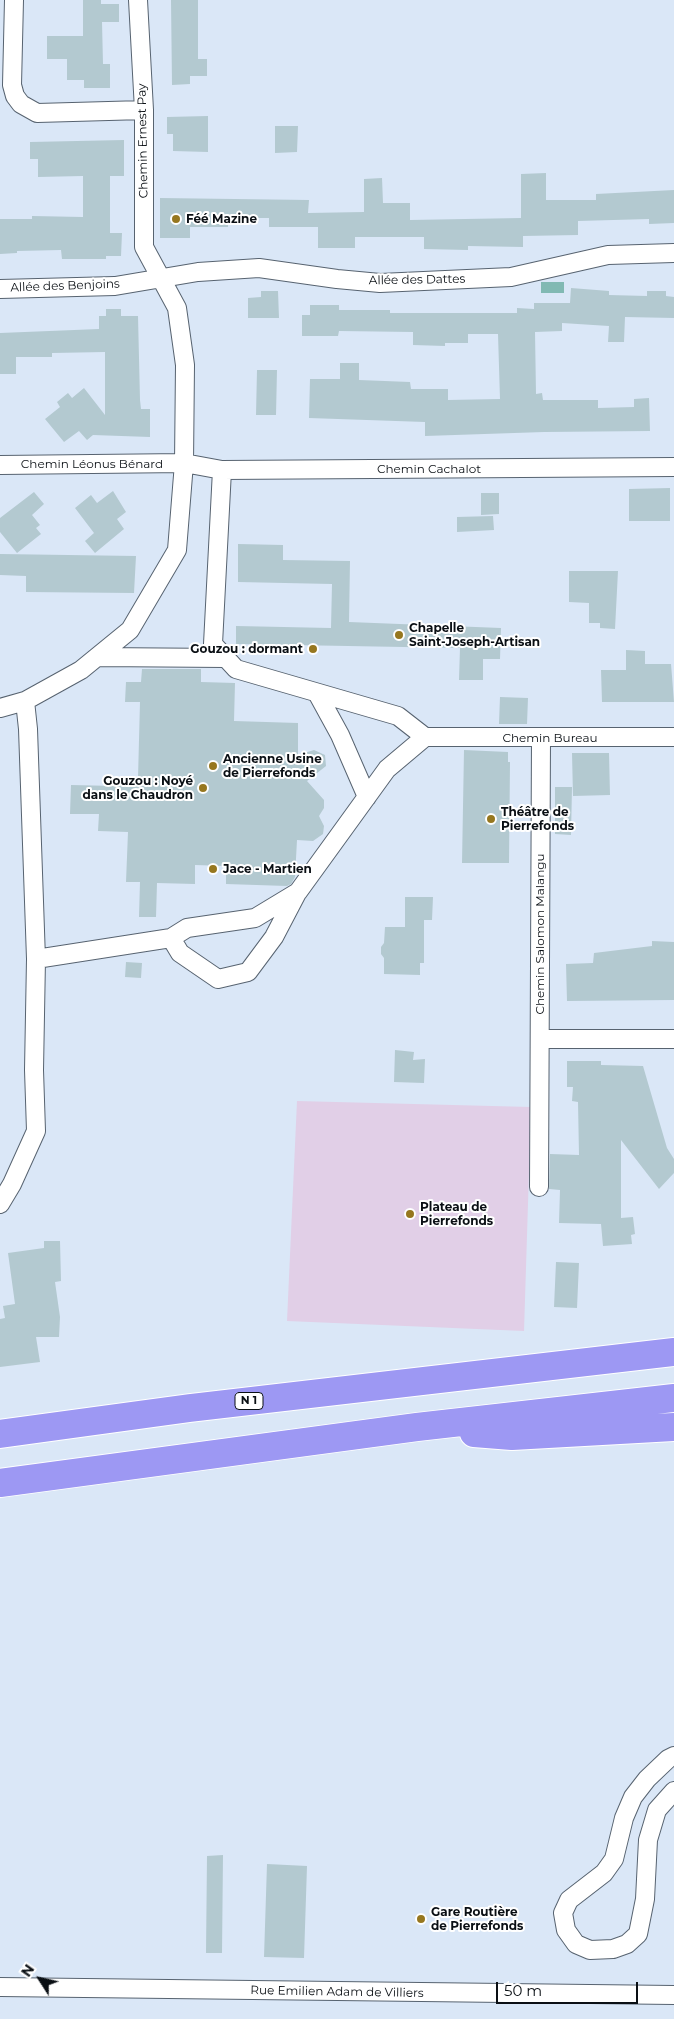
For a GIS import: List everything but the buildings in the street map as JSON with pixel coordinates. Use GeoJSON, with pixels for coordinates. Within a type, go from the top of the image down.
{"type":"FeatureCollection","features":[{"type":"Feature","properties":{"kind":"highway","name":"N 1"},"geometry":{"type":"LineString","coordinates":[[0,1434],[190,1408],[674,1352]]}},
{"type":"Feature","properties":{"kind":"highway"},"geometry":{"type":"LineString","coordinates":[[0,1483],[417,1427],[674,1398]]}},
{"type":"Feature","properties":{"kind":"highway"},"geometry":{"type":"LineString","coordinates":[[417,1427],[512,1436],[674,1427]]}},
{"type":"Feature","properties":{"kind":"street"},"geometry":{"type":"LineString","coordinates":[[14,0],[12,85],[15,96],[21,104],[37,112],[144,110]]}},
{"type":"Feature","properties":{"kind":"street","name":"Chemin Ernest Pay"},"geometry":{"type":"LineString","coordinates":[[138,0],[144,110],[144,247],[160,278]]}},
{"type":"Feature","properties":{"kind":"street","name":"Allée des Dattes"},"geometry":{"type":"LineString","coordinates":[[160,278],[198,272],[259,268],[337,280],[380,283],[511,277],[608,255],[674,253]]}},
{"type":"Feature","properties":{"kind":"street"},"geometry":{"type":"LineString","coordinates":[[0,708],[25,701],[81,670],[130,630],[177,550],[184,463],[185,365],[177,308],[160,278]]}},
{"type":"Feature","properties":{"kind":"street","name":"Allée des Benjoins"},"geometry":{"type":"LineString","coordinates":[[0,289],[115,286],[160,278]]}},
{"type":"Feature","properties":{"kind":"street","name":"Chemin Léonus Bénard"},"geometry":{"type":"LineString","coordinates":[[0,464],[184,463]]}},
{"type":"Feature","properties":{"kind":"street","name":"Chemin Cachalot"},"geometry":{"type":"LineString","coordinates":[[184,463],[222,470],[674,467]]}},
{"type":"Feature","properties":{"kind":"street"},"geometry":{"type":"LineString","coordinates":[[171,938],[180,953],[218,979],[248,972],[274,937],[298,892],[387,769],[425,737],[398,716],[236,669],[213,644],[222,470]]}},
{"type":"Feature","properties":{"kind":"street"},"geometry":{"type":"LineString","coordinates":[[97,657],[226,658]]}},
{"type":"Feature","properties":{"kind":"street"},"geometry":{"type":"LineString","coordinates":[[317,692],[340,735],[367,796]]}},
{"type":"Feature","properties":{"kind":"street"},"geometry":{"type":"LineString","coordinates":[[0,1204],[12,1184],[36,1131],[34,1070],[36,959],[28,729],[25,701]]}},
{"type":"Feature","properties":{"kind":"street","name":"Chemin Bureau"},"geometry":{"type":"LineString","coordinates":[[425,737],[674,737]]}},
{"type":"Feature","properties":{"kind":"street","name":"Chemin Salomon Malangu"},"geometry":{"type":"LineString","coordinates":[[539,1187],[541,738]]}},
{"type":"Feature","properties":{"kind":"street"},"geometry":{"type":"LineString","coordinates":[[36,959],[171,938],[187,928],[255,918],[298,892]]}},
{"type":"Feature","properties":{"kind":"street"},"geometry":{"type":"LineString","coordinates":[[540,1039],[674,1039]]}},
{"type":"Feature","properties":{"kind":"street"},"geometry":{"type":"LineString","coordinates":[[674,1756],[668,1759],[647,1779],[633,1797],[624,1818],[614,1859],[604,1872],[570,1900],[563,1913],[566,1930],[576,1944],[590,1950],[613,1949],[626,1944],[638,1934],[645,1899],[648,1840],[657,1810],[674,1790]]}},
{"type":"Feature","properties":{"kind":"street","name":"Rue Emilien Adam de Villiers"},"geometry":{"type":"LineString","coordinates":[[0,1986],[674,1995]]}},
{"type":"Feature","properties":{"kind":"shaded area"},"geometry":{"type":"Polygon","coordinates":[[[541,282],[564,282],[564,293],[541,293],[541,282]]]}},
{"type":"Feature","properties":{"kind":"shaded area","name":"Plateau de Pierrefonds"},"geometry":{"type":"Polygon","coordinates":[[[297,1101],[531,1107],[524,1331],[287,1321],[297,1101]]]}},
{"type":"Feature","properties":{"kind":"place","name":"Féé Mazine"},"geometry":{"type":"Point","coordinates":[176,219]}},
{"type":"Feature","properties":{"kind":"place","name":"Chapelle Saint-Joseph-Artisan"},"geometry":{"type":"Point","coordinates":[399,635]}},
{"type":"Feature","properties":{"kind":"place","name":"Gouzou : dormant"},"geometry":{"type":"Point","coordinates":[313,649]}},
{"type":"Feature","properties":{"kind":"place","name":"Ancienne Usine de Pierrefonds"},"geometry":{"type":"Point","coordinates":[213,766]}},
{"type":"Feature","properties":{"kind":"place","name":"Gouzou : Noyé dans le Chaudron"},"geometry":{"type":"Point","coordinates":[203,788]}},
{"type":"Feature","properties":{"kind":"place","name":"Théâtre de Pierrefonds"},"geometry":{"type":"Point","coordinates":[491,819]}},
{"type":"Feature","properties":{"kind":"place","name":"Jace - Martien"},"geometry":{"type":"Point","coordinates":[213,869]}},
{"type":"Feature","properties":{"kind":"place","name":"Plateau de Pierrefonds"},"geometry":{"type":"Point","coordinates":[410,1214]}},
{"type":"Feature","properties":{"kind":"place","name":"Gare Routière de Pierrefonds"},"geometry":{"type":"Point","coordinates":[421,1919]}}]}
